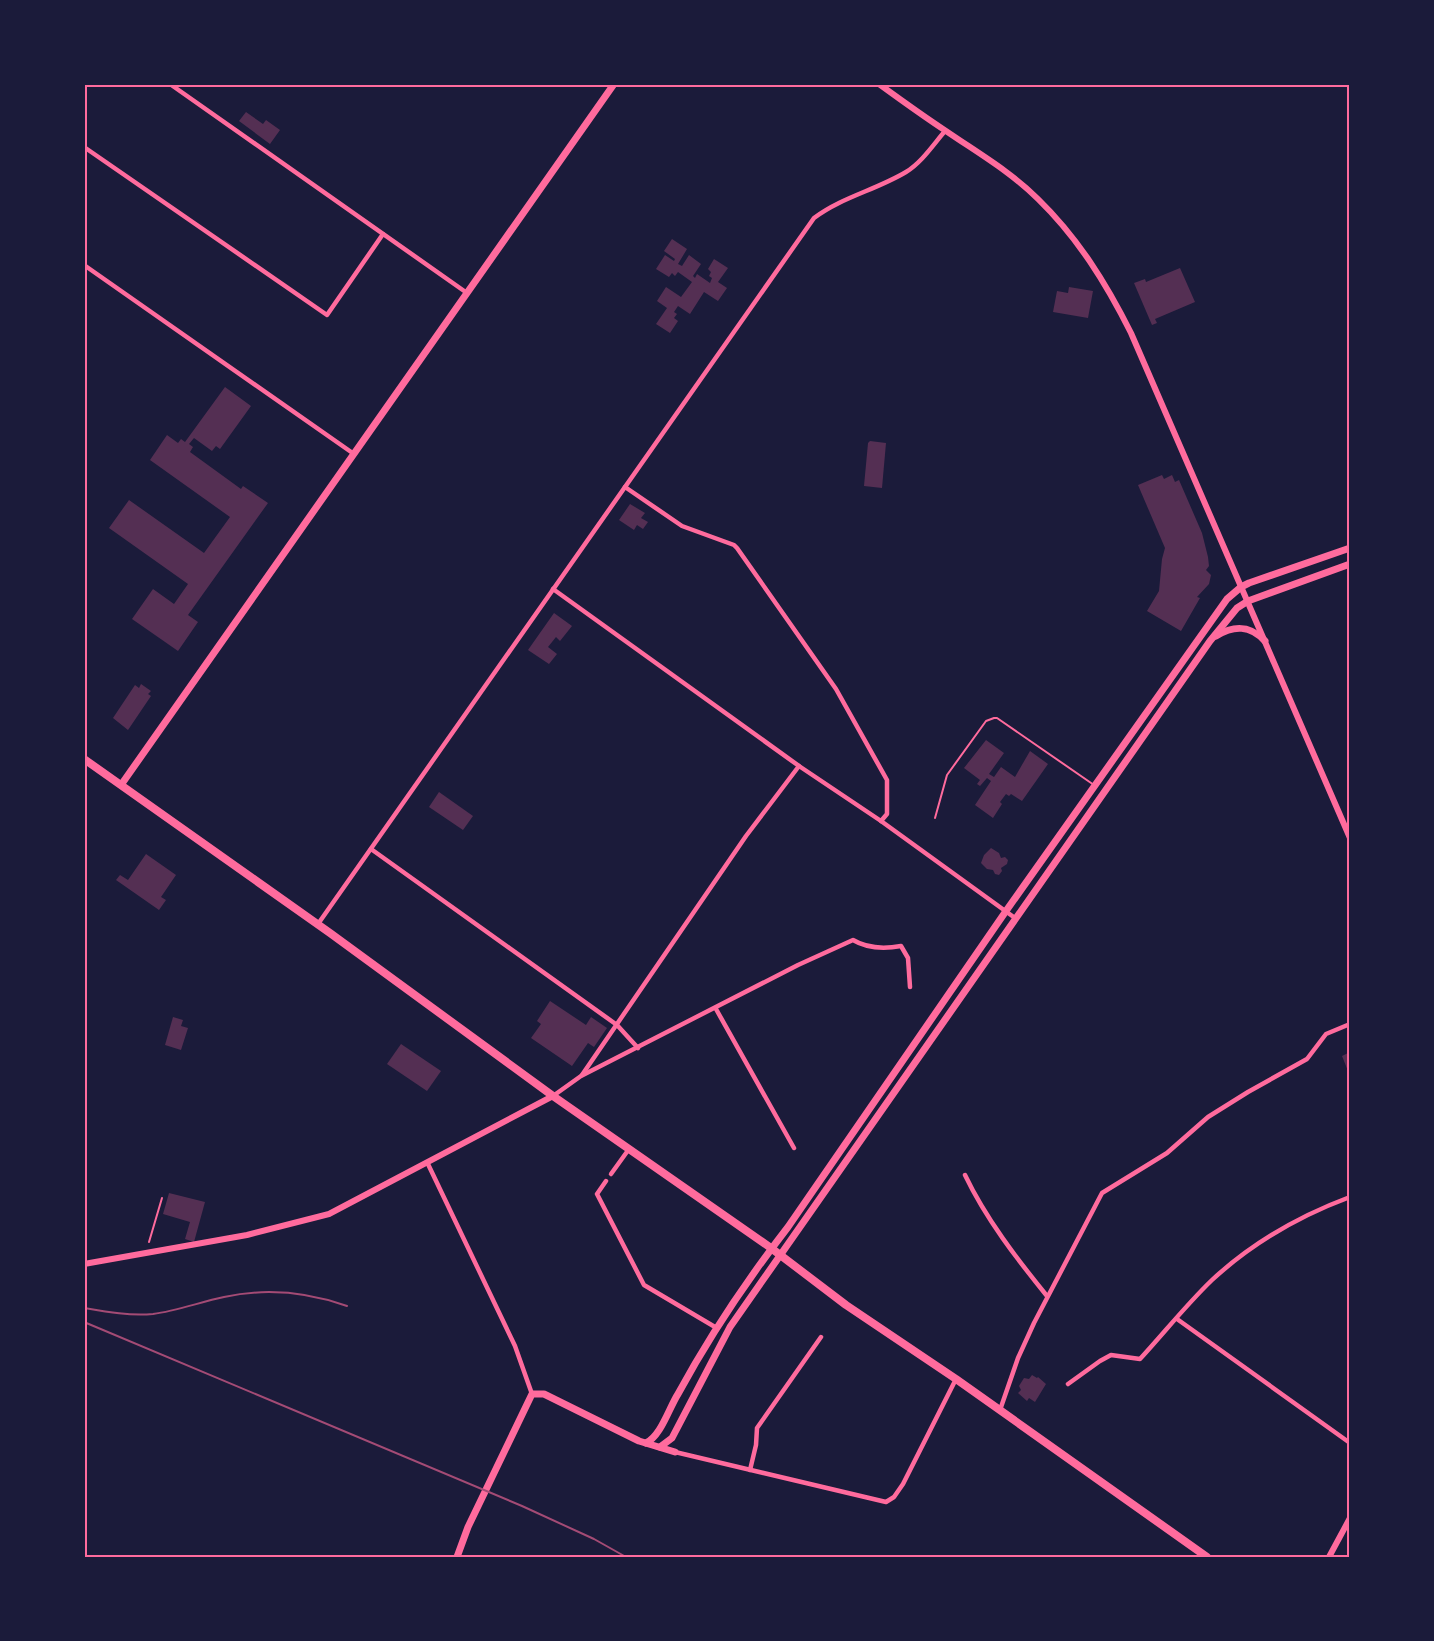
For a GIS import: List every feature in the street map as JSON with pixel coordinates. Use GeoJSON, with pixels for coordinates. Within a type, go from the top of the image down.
{"type":"FeatureCollection","features":[{"type":"Feature","properties":{"kind":"main road"},"geometry":{"type":"LineString","coordinates":[[121,785],[614,84]]}},
{"type":"Feature","properties":{"kind":"main road"},"geometry":{"type":"LineString","coordinates":[[646,1443],[656,1436],[715,1327],[1005,911],[1227,599],[1242,587],[1350,548]]}},
{"type":"Feature","properties":{"kind":"main road"},"geometry":{"type":"LineString","coordinates":[[675,1452],[671,1444],[672,1438],[730,1327],[1210,641],[1237,608],[1248,601],[1350,564]]}},
{"type":"Feature","properties":{"kind":"main road"},"geometry":{"type":"LineString","coordinates":[[1210,641],[1218,634],[1235,627],[1254,632],[1265,641]]}},
{"type":"Feature","properties":{"kind":"main road"},"geometry":{"type":"LineString","coordinates":[[84,759],[318,924],[553,1096],[781,1255],[846,1305],[1000,1410],[1202,1556]]}},
{"type":"Feature","properties":{"kind":"main road"},"geometry":{"type":"LineString","coordinates":[[456,1557],[468,1527],[532,1394],[544,1394],[646,1443],[675,1452]]}},
{"type":"Feature","properties":{"kind":"main road"},"geometry":{"type":"LineString","coordinates":[[660,1447],[672,1438]]}},
{"type":"Feature","properties":{"kind":"street"},"geometry":{"type":"LineString","coordinates":[[170,84],[467,293]]}},
{"type":"Feature","properties":{"kind":"street"},"geometry":{"type":"LineString","coordinates":[[879,84],[999,166],[1024,186],[1065,226],[1108,287],[1131,333],[1350,838]]}},
{"type":"Feature","properties":{"kind":"street"},"geometry":{"type":"LineString","coordinates":[[318,924],[814,218],[833,204],[906,172],[945,131]]}},
{"type":"Feature","properties":{"kind":"street"},"geometry":{"type":"LineString","coordinates":[[84,147],[327,315],[383,234]]}},
{"type":"Feature","properties":{"kind":"street"},"geometry":{"type":"LineString","coordinates":[[84,265],[354,454]]}},
{"type":"Feature","properties":{"kind":"street"},"geometry":{"type":"LineString","coordinates":[[625,487],[682,525],[734,545],[745,559],[836,689],[887,780],[886,814],[881,821]]}},
{"type":"Feature","properties":{"kind":"street"},"geometry":{"type":"LineString","coordinates":[[553,589],[1015,918]]}},
{"type":"Feature","properties":{"kind":"street"},"geometry":{"type":"LineString","coordinates":[[581,1076],[746,836],[799,766]]}},
{"type":"Feature","properties":{"kind":"street"},"geometry":{"type":"LineString","coordinates":[[371,849],[617,1026],[638,1048]]}},
{"type":"Feature","properties":{"kind":"street"},"geometry":{"type":"LineString","coordinates":[[84,1264],[247,1235],[329,1214],[553,1096],[581,1076],[798,965],[853,940],[881,949],[901,946],[909,958],[910,987]]}},
{"type":"Feature","properties":{"kind":"street"},"geometry":{"type":"LineString","coordinates":[[716,1008],[794,1148]]}},
{"type":"Feature","properties":{"kind":"street"},"geometry":{"type":"LineString","coordinates":[[1000,1410],[1018,1358],[1047,1296],[1102,1193],[1167,1152],[1208,1117],[1307,1059],[1326,1034],[1350,1024]]}},
{"type":"Feature","properties":{"kind":"street"},"geometry":{"type":"LineString","coordinates":[[611,1174],[629,1149]]}},
{"type":"Feature","properties":{"kind":"street"},"geometry":{"type":"LineString","coordinates":[[427,1162],[515,1346],[532,1394]]}},
{"type":"Feature","properties":{"kind":"street"},"geometry":{"type":"LineString","coordinates":[[965,1175],[975,1198],[1020,1263],[1047,1296]]}},
{"type":"Feature","properties":{"kind":"street"},"geometry":{"type":"LineString","coordinates":[[606,1181],[597,1194],[644,1285],[715,1327]]}},
{"type":"Feature","properties":{"kind":"street"},"geometry":{"type":"LineString","coordinates":[[1068,1384],[1112,1355],[1140,1359],[1214,1279],[1248,1250],[1293,1221],[1350,1197]]}},
{"type":"Feature","properties":{"kind":"street"},"geometry":{"type":"LineString","coordinates":[[1177,1319],[1350,1443]]}},
{"type":"Feature","properties":{"kind":"street"},"geometry":{"type":"LineString","coordinates":[[750,1470],[757,1428],[821,1337]]}},
{"type":"Feature","properties":{"kind":"street"},"geometry":{"type":"LineString","coordinates":[[675,1452],[886,1502],[894,1497],[903,1484],[956,1379]]}},
{"type":"Feature","properties":{"kind":"street"},"geometry":{"type":"LineString","coordinates":[[1329,1557],[1350,1518]]}},
{"type":"Feature","properties":{"kind":"lane"},"geometry":{"type":"LineString","coordinates":[[935,818],[947,775],[986,721],[993,718],[998,718],[1094,785]]}},
{"type":"Feature","properties":{"kind":"lane"},"geometry":{"type":"LineString","coordinates":[[149,1242],[162,1198]]}},
{"type":"Feature","properties":{"kind":"building"},"geometry":{"type":"Polygon","coordinates":[[[246,112],[263,124],[266,120],[280,130],[270,144],[239,121],[246,112]]]}},
{"type":"Feature","properties":{"kind":"building"},"geometry":{"type":"Polygon","coordinates":[[[672,239],[687,249],[678,264],[682,266],[689,255],[701,264],[693,276],[695,278],[697,274],[710,283],[712,278],[709,276],[711,272],[708,269],[714,259],[728,268],[718,282],[727,288],[718,301],[704,292],[690,314],[678,306],[674,312],[677,314],[674,318],[678,321],[670,333],[656,324],[667,308],[657,301],[666,287],[681,297],[692,282],[678,272],[675,276],[672,273],[669,277],[656,269],[665,255],[674,261],[675,259],[664,251],[672,239]]]}},
{"type":"Feature","properties":{"kind":"building"},"geometry":{"type":"Polygon","coordinates":[[[1180,268],[1195,302],[1155,319],[1157,323],[1152,325],[1134,283],[1145,279],[1146,282],[1180,268]]]}},
{"type":"Feature","properties":{"kind":"building"},"geometry":{"type":"Polygon","coordinates":[[[1069,287],[1093,291],[1088,318],[1053,312],[1057,291],[1068,293],[1069,287]]]}},
{"type":"Feature","properties":{"kind":"building"},"geometry":{"type":"Polygon","coordinates":[[[225,387],[251,406],[220,449],[216,446],[212,451],[194,438],[189,444],[193,447],[190,452],[241,489],[243,486],[268,503],[188,615],[198,622],[178,651],[132,619],[153,589],[174,604],[188,584],[109,528],[129,500],[204,553],[230,517],[150,460],[167,435],[178,443],[181,439],[185,442],[225,387]]]}},
{"type":"Feature","properties":{"kind":"building"},"geometry":{"type":"Polygon","coordinates":[[[870,441],[886,443],[882,488],[864,486],[870,441]]]}},
{"type":"Feature","properties":{"kind":"building"},"geometry":{"type":"Polygon","coordinates":[[[1162,475],[1164,479],[1172,475],[1175,482],[1179,480],[1202,533],[1209,566],[1206,570],[1211,575],[1209,584],[1197,597],[1200,598],[1181,631],[1147,611],[1159,591],[1165,548],[1138,485],[1162,475]]]}},
{"type":"Feature","properties":{"kind":"building"},"geometry":{"type":"Polygon","coordinates":[[[630,504],[645,513],[641,518],[648,522],[643,529],[637,525],[634,530],[619,520],[630,504]]]}},
{"type":"Feature","properties":{"kind":"building"},"geometry":{"type":"Polygon","coordinates":[[[554,613],[572,626],[560,641],[556,637],[548,647],[557,654],[549,664],[528,650],[554,613]]]}},
{"type":"Feature","properties":{"kind":"building"},"geometry":{"type":"Polygon","coordinates":[[[141,684],[151,691],[148,694],[151,696],[128,730],[113,718],[135,685],[139,688],[141,684]]]}},
{"type":"Feature","properties":{"kind":"building"},"geometry":{"type":"Polygon","coordinates":[[[986,740],[1004,753],[989,774],[994,777],[1001,767],[1015,777],[1030,751],[1048,764],[1022,801],[1011,794],[1009,796],[1006,794],[993,818],[975,805],[991,781],[987,778],[980,786],[977,784],[980,780],[964,768],[986,740]]]}},
{"type":"Feature","properties":{"kind":"building"},"geometry":{"type":"Polygon","coordinates":[[[439,792],[473,816],[463,830],[429,807],[439,792]]]}},
{"type":"Feature","properties":{"kind":"building"},"geometry":{"type":"Polygon","coordinates":[[[991,848],[999,853],[1001,858],[1005,857],[1008,860],[1007,864],[1001,868],[999,875],[981,863],[984,855],[991,848]]]}},
{"type":"Feature","properties":{"kind":"building"},"geometry":{"type":"Polygon","coordinates":[[[146,854],[176,875],[161,897],[166,900],[159,910],[116,880],[120,875],[128,880],[146,854]]]}},
{"type":"Feature","properties":{"kind":"building"},"geometry":{"type":"Polygon","coordinates":[[[550,1001],[586,1025],[591,1017],[607,1028],[594,1047],[588,1043],[572,1066],[531,1038],[541,1024],[537,1021],[550,1001]]]}},
{"type":"Feature","properties":{"kind":"building"},"geometry":{"type":"Polygon","coordinates":[[[173,1017],[183,1020],[181,1026],[188,1028],[181,1050],[165,1045],[173,1017]]]}},
{"type":"Feature","properties":{"kind":"building"},"geometry":{"type":"Polygon","coordinates":[[[401,1044],[441,1071],[427,1091],[387,1064],[401,1044]]]}},
{"type":"Feature","properties":{"kind":"building"},"geometry":{"type":"Polygon","coordinates":[[[1350,1052],[1350,1076],[1342,1056],[1350,1052]]]}},
{"type":"Feature","properties":{"kind":"building"},"geometry":{"type":"Polygon","coordinates":[[[169,1193],[205,1202],[194,1242],[185,1239],[190,1222],[163,1214],[169,1193]]]}},
{"type":"Feature","properties":{"kind":"building"},"geometry":{"type":"Polygon","coordinates":[[[1032,1375],[1046,1384],[1035,1402],[1029,1398],[1027,1401],[1018,1393],[1024,1378],[1029,1379],[1032,1375]]]}},
{"type":"Feature","properties":{"kind":"railway"},"geometry":{"type":"LineString","coordinates":[[84,1308],[127,1314],[153,1314],[239,1294],[270,1292],[317,1297],[347,1306]]}},
{"type":"Feature","properties":{"kind":"railway"},"geometry":{"type":"LineString","coordinates":[[84,1322],[522,1506],[594,1539],[626,1557]]}}]}
